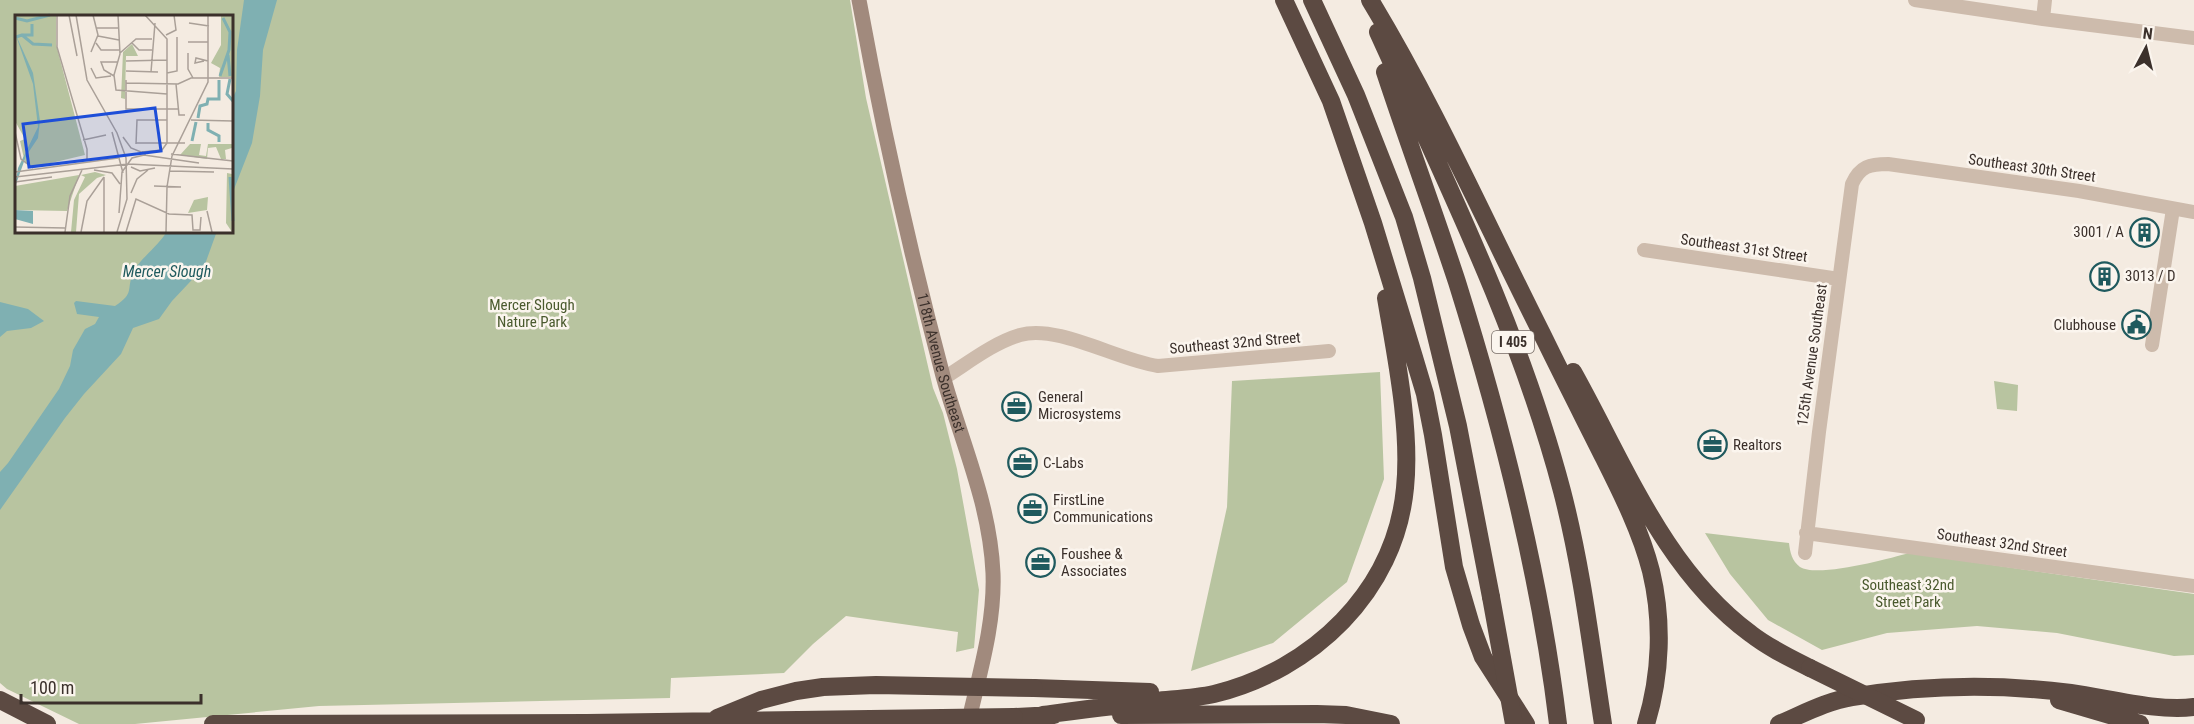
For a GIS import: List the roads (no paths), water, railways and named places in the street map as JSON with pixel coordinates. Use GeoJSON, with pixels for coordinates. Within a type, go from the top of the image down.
{"type":"FeatureCollection","features":[{"type":"Feature","properties":{"kind":"highway"},"geometry":{"type":"LineString","coordinates":[[1284,0],[1331,101],[1373,223],[1425,394],[1454,567],[1465,607],[1483,657],[1526,724]]}},
{"type":"Feature","properties":{"kind":"highway"},"geometry":{"type":"LineString","coordinates":[[1312,0],[1356,95],[1404,217],[1422,278],[1458,426],[1514,724]]}},
{"type":"Feature","properties":{"kind":"highway"},"geometry":{"type":"LineString","coordinates":[[1362,0],[1456,282],[1497,421],[1534,576],[1551,665],[1558,724]]}},
{"type":"Feature","properties":{"kind":"highway","name":"I 405"},"geometry":{"type":"LineString","coordinates":[[1362,0],[1485,269],[1547,440],[1562,492],[1584,587],[1603,724]]}},
{"type":"Feature","properties":{"kind":"highway"},"geometry":{"type":"LineString","coordinates":[[1370,0],[1404,56],[1484,212],[1620,491],[1651,570],[1659,651],[1649,716]]}},
{"type":"Feature","properties":{"kind":"highway"},"geometry":{"type":"LineString","coordinates":[[1484,212],[1598,415],[1646,508],[1697,582],[1751,634],[1810,669],[1921,722]]}},
{"type":"Feature","properties":{"kind":"highway"},"geometry":{"type":"LineString","coordinates":[[1043,716],[1213,694],[1254,682],[1287,666],[1320,644],[1354,611],[1377,576],[1399,524],[1407,459],[1395,353],[1373,223]]}},
{"type":"Feature","properties":{"kind":"highway"},"geometry":{"type":"LineString","coordinates":[[707,724],[761,700],[823,687],[876,685],[1160,692],[1254,682]]}},
{"type":"Feature","properties":{"kind":"highway"},"geometry":{"type":"LineString","coordinates":[[1779,724],[1851,697],[1934,689],[2043,690],[2153,706],[2194,707]]}},
{"type":"Feature","properties":{"kind":"highway"},"geometry":{"type":"LineString","coordinates":[[1992,689],[2060,700],[2140,724]]}},
{"type":"Feature","properties":{"kind":"highway"},"geometry":{"type":"LineString","coordinates":[[0,699],[47,724]]}},
{"type":"Feature","properties":{"kind":"highway"},"geometry":{"type":"LineString","coordinates":[[213,724],[587,723],[1317,714],[1346,715],[1391,724]]}},
{"type":"Feature","properties":{"kind":"highway"},"geometry":{"type":"LineString","coordinates":[[582,724],[587,723]]}},
{"type":"Feature","properties":{"kind":"street","name":"118th Avenue Southeast"},"geometry":{"type":"LineString","coordinates":[[859,0],[898,192],[944,378],[972,462],[984,509],[993,573],[990,616],[985,653],[968,724]]}},
{"type":"Feature","properties":{"kind":"street"},"geometry":{"type":"LineString","coordinates":[[1915,0],[2194,38]]}},
{"type":"Feature","properties":{"kind":"street"},"geometry":{"type":"LineString","coordinates":[[2043,19],[2045,0]]}},
{"type":"Feature","properties":{"kind":"street","name":"Southeast 30th Street"},"geometry":{"type":"LineString","coordinates":[[1864,167],[1888,164],[2079,191],[2194,212]]}},
{"type":"Feature","properties":{"kind":"street","name":"125th Avenue Southeast"},"geometry":{"type":"LineString","coordinates":[[1805,553],[1852,184],[1856,174],[1864,167]]}},
{"type":"Feature","properties":{"kind":"street"},"geometry":{"type":"LineString","coordinates":[[2152,345],[2173,209]]}},
{"type":"Feature","properties":{"kind":"street","name":"Southeast 31st Street"},"geometry":{"type":"LineString","coordinates":[[1644,250],[1839,279]]}},
{"type":"Feature","properties":{"kind":"street","name":"Southeast 32nd Street"},"geometry":{"type":"LineString","coordinates":[[944,378],[1009,339],[1023,334],[1037,333],[1067,338],[1139,364],[1158,366],[1329,351]]}},
{"type":"Feature","properties":{"kind":"street","name":"Southeast 32nd Street"},"geometry":{"type":"LineString","coordinates":[[1806,533],[2194,586]]}},
{"type":"Feature","properties":{"kind":"water"},"geometry":{"type":"Polygon","coordinates":[[[244,0],[277,0],[263,50],[260,96],[252,143],[232,194],[232,99],[236,91],[237,50],[244,0]]]}},
{"type":"Feature","properties":{"kind":"water","name":"Mercer Slough"},"geometry":{"type":"Polygon","coordinates":[[[166,232],[217,232],[204,267],[172,301],[159,319],[133,328],[121,354],[65,418],[0,510],[0,472],[59,389],[70,366],[73,350],[85,329],[95,324],[99,317],[77,314],[74,303],[76,301],[115,306],[121,302],[128,294],[136,268],[166,232]]]}},
{"type":"Feature","properties":{"kind":"water"},"geometry":{"type":"Polygon","coordinates":[[[0,302],[28,309],[44,321],[31,328],[7,331],[0,337],[0,302]]]}},
{"type":"Feature","properties":{"kind":"place","name":"3001 / A"},"geometry":{"type":"Point","coordinates":[2145,232]}},
{"type":"Feature","properties":{"kind":"place","name":"3013 / D"},"geometry":{"type":"Point","coordinates":[2104,276]}},
{"type":"Feature","properties":{"kind":"place","name":"Clubhouse"},"geometry":{"type":"Point","coordinates":[2137,325]}},
{"type":"Feature","properties":{"kind":"place","name":"General Microsystems"},"geometry":{"type":"Point","coordinates":[1017,406]}},
{"type":"Feature","properties":{"kind":"place","name":"Realtors"},"geometry":{"type":"Point","coordinates":[1712,445]}},
{"type":"Feature","properties":{"kind":"place","name":"C-Labs"},"geometry":{"type":"Point","coordinates":[1022,463]}},
{"type":"Feature","properties":{"kind":"place","name":"FirstLine Communications"},"geometry":{"type":"Point","coordinates":[1032,509]}},
{"type":"Feature","properties":{"kind":"place","name":"Foushee & Associates"},"geometry":{"type":"Point","coordinates":[1040,563]}},
{"type":"Feature","properties":{"kind":"park label","name":"Mercer Slough Nature Park"},"geometry":{"type":"Point","coordinates":[532,314]}},
{"type":"Feature","properties":{"kind":"park label","name":"Southeast 32nd Street Park"},"geometry":{"type":"Point","coordinates":[1908,594]}}]}
